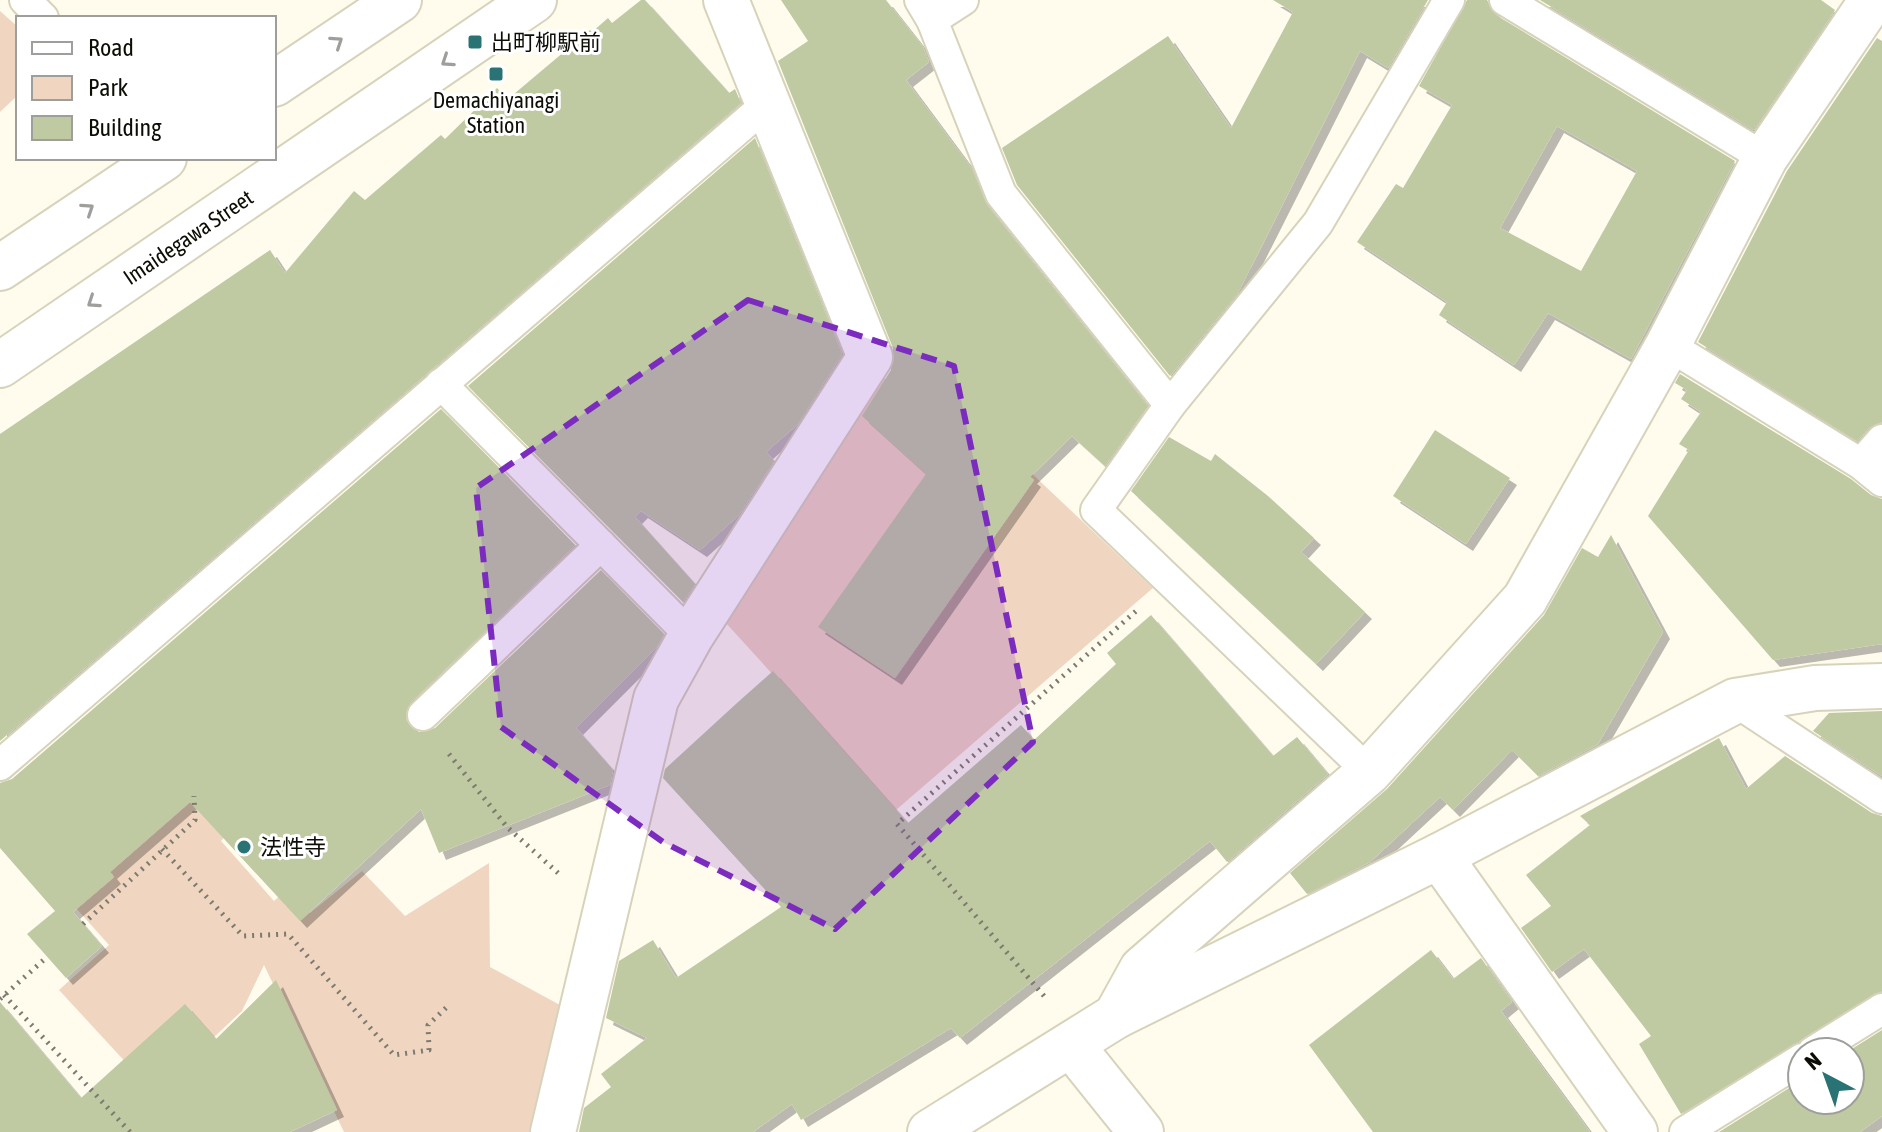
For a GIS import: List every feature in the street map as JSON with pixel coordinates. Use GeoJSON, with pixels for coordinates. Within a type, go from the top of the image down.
{"type":"FeatureCollection","features":[{"type":"Feature","properties":{"kind":"street"},"geometry":{"type":"LineString","coordinates":[[276,83],[399,0]]}},
{"type":"Feature","properties":{"kind":"street","name":"Imaidegawa Street"},"geometry":{"type":"LineString","coordinates":[[0,365],[534,0]]}},
{"type":"Feature","properties":{"kind":"street"},"geometry":{"type":"LineString","coordinates":[[553,1132],[656,699],[691,636],[870,357],[726,0]]}},
{"type":"Feature","properties":{"kind":"street"},"geometry":{"type":"LineString","coordinates":[[1116,1016],[1142,969],[1369,772],[1525,599],[1668,345],[1765,158],[1872,0]]}},
{"type":"Feature","properties":{"kind":"street"},"geometry":{"type":"LineString","coordinates":[[0,268],[161,160]]}},
{"type":"Feature","properties":{"kind":"street"},"geometry":{"type":"LineString","coordinates":[[930,1132],[1116,1016],[1439,856],[1735,701],[1815,688],[1882,686]]}},
{"type":"Feature","properties":{"kind":"street"},"geometry":{"type":"LineString","coordinates":[[1439,856],[1635,1132]]}},
{"type":"Feature","properties":{"kind":"street"},"geometry":{"type":"LineString","coordinates":[[1072,1046],[1141,1132]]}},
{"type":"Feature","properties":{"kind":"lane"},"geometry":{"type":"LineString","coordinates":[[25,0],[41,16]]}},
{"type":"Feature","properties":{"kind":"lane"},"geometry":{"type":"LineString","coordinates":[[963,0],[926,10],[1001,194],[1170,405]]}},
{"type":"Feature","properties":{"kind":"lane"},"geometry":{"type":"LineString","coordinates":[[1369,772],[1096,510],[1170,405],[1318,223],[1449,0]]}},
{"type":"Feature","properties":{"kind":"lane"},"geometry":{"type":"LineString","coordinates":[[1505,0],[1765,158]]}},
{"type":"Feature","properties":{"kind":"lane"},"geometry":{"type":"LineString","coordinates":[[0,765],[767,104]]}},
{"type":"Feature","properties":{"kind":"lane"},"geometry":{"type":"LineString","coordinates":[[1668,345],[1872,472],[1882,440]]}},
{"type":"Feature","properties":{"kind":"lane"},"geometry":{"type":"LineString","coordinates":[[441,384],[691,636]]}},
{"type":"Feature","properties":{"kind":"lane"},"geometry":{"type":"LineString","coordinates":[[423,715],[601,545]]}},
{"type":"Feature","properties":{"kind":"lane"},"geometry":{"type":"LineString","coordinates":[[1735,701],[1882,798]]}},
{"type":"Feature","properties":{"kind":"lane"},"geometry":{"type":"LineString","coordinates":[[1839,1036],[1882,1009]]}},
{"type":"Feature","properties":{"kind":"lane"},"geometry":{"type":"LineString","coordinates":[[1685,1132],[1786,1069]]}},
{"type":"Feature","properties":{"kind":"path"},"geometry":{"type":"LineString","coordinates":[[1072,1046],[1045,997],[897,824],[1170,581]]}},
{"type":"Feature","properties":{"kind":"path"},"geometry":{"type":"LineString","coordinates":[[423,715],[507,827],[563,877],[609,899]]}},
{"type":"Feature","properties":{"kind":"path"},"geometry":{"type":"LineString","coordinates":[[83,924],[195,820],[194,796]]}},
{"type":"Feature","properties":{"kind":"path"},"geometry":{"type":"LineString","coordinates":[[162,849],[243,936],[288,934],[394,1055],[429,1050],[428,1025],[449,1005]]}},
{"type":"Feature","properties":{"kind":"path"},"geometry":{"type":"LineString","coordinates":[[47,957],[2,997],[130,1132]]}},
{"type":"Feature","properties":{"kind":"highlighted area"},"geometry":{"type":"Polygon","coordinates":[[[748,300],[954,366],[1033,742],[835,929],[663,842],[501,727],[476,488],[748,300]]]}},
{"type":"Feature","properties":{"kind":"green space"},"geometry":{"type":"Polygon","coordinates":[[[0,11],[16,25],[16,97],[0,112],[0,11]]]}},
{"type":"Feature","properties":{"kind":"green space"},"geometry":{"type":"Polygon","coordinates":[[[870,368],[939,419],[955,401],[1153,588],[896,810],[715,611],[870,368]]]}},
{"type":"Feature","properties":{"kind":"green space"},"geometry":{"type":"Polygon","coordinates":[[[217,754],[232,828],[221,841],[274,901],[288,888],[310,913],[362,871],[405,916],[489,863],[490,967],[560,1005],[534,1132],[344,1132],[264,965],[242,1011],[154,1093],[59,990],[109,945],[67,898],[217,754]]]}},
{"type":"Feature","properties":{"kind":"building"},"geometry":{"type":"Polygon","coordinates":[[[645,0],[729,93],[735,89],[741,103],[0,741],[0,434],[270,250],[285,273],[354,191],[365,200],[441,135],[445,139],[497,88],[508,99],[590,30],[592,32],[608,18],[612,23],[645,0]]]}},
{"type":"Feature","properties":{"kind":"building"},"geometry":{"type":"Polygon","coordinates":[[[781,0],[886,0],[923,47],[929,62],[906,80],[972,169],[987,205],[1148,406],[1105,466],[1072,436],[1030,477],[1034,480],[895,678],[818,627],[926,474],[862,416],[891,370],[893,348],[778,61],[808,41],[781,0]]]}},
{"type":"Feature","properties":{"kind":"building"},"geometry":{"type":"Polygon","coordinates":[[[1273,0],[1428,0],[1388,68],[1360,51],[1238,293],[1170,376],[1017,185],[1002,148],[1168,36],[1231,128],[1293,12],[1273,0]]]}},
{"type":"Feature","properties":{"kind":"building"},"geometry":{"type":"Polygon","coordinates":[[[1467,0],[1487,0],[1496,15],[1735,161],[1631,359],[1548,313],[1514,365],[1439,315],[1447,302],[1357,242],[1396,184],[1403,188],[1452,105],[1419,86],[1467,0]],[[1557,126],[1500,228],[1581,271],[1637,171],[1557,126]]]}},
{"type":"Feature","properties":{"kind":"building"},"geometry":{"type":"Polygon","coordinates":[[[1540,0],[1821,0],[1835,10],[1754,130],[1540,0]]]}},
{"type":"Feature","properties":{"kind":"building"},"geometry":{"type":"Polygon","coordinates":[[[1877,38],[1882,41],[1882,422],[1869,428],[1857,441],[1698,342],[1787,171],[1877,38]]]}},
{"type":"Feature","properties":{"kind":"building"},"geometry":{"type":"Polygon","coordinates":[[[755,138],[842,354],[797,425],[766,452],[774,461],[738,516],[700,550],[641,511],[635,517],[695,584],[683,602],[468,386],[755,138]]]}},
{"type":"Feature","properties":{"kind":"building"},"geometry":{"type":"Polygon","coordinates":[[[1680,374],[1882,499],[1882,644],[1773,660],[1648,516],[1689,450],[1679,444],[1701,412],[1681,399],[1687,390],[1675,383],[1680,374]]]}},
{"type":"Feature","properties":{"kind":"building"},"geometry":{"type":"Polygon","coordinates":[[[441,409],[575,545],[411,702],[406,720],[419,732],[435,728],[601,570],[664,634],[656,648],[576,728],[613,770],[610,785],[439,853],[421,809],[300,921],[190,802],[110,872],[114,877],[73,912],[102,946],[66,978],[27,934],[55,911],[0,848],[0,783],[12,779],[441,409]]]}},
{"type":"Feature","properties":{"kind":"building"},"geometry":{"type":"Polygon","coordinates":[[[1435,430],[1510,478],[1466,544],[1393,496],[1435,430]]]}},
{"type":"Feature","properties":{"kind":"building"},"geometry":{"type":"Polygon","coordinates":[[[1169,437],[1211,461],[1215,454],[1268,496],[1314,538],[1301,552],[1365,612],[1316,664],[1131,491],[1169,437]]]}},
{"type":"Feature","properties":{"kind":"building"},"geometry":{"type":"Polygon","coordinates":[[[1611,535],[1663,632],[1598,744],[1538,776],[1512,750],[1453,810],[1440,797],[1370,862],[1307,894],[1290,873],[1387,789],[1544,615],[1582,548],[1598,557],[1611,535]]]}},
{"type":"Feature","properties":{"kind":"building"},"geometry":{"type":"Polygon","coordinates":[[[1151,615],[1273,756],[1297,737],[1328,774],[1227,862],[1210,841],[960,1038],[951,1028],[801,1120],[792,1104],[753,1132],[579,1132],[584,1108],[611,1087],[601,1074],[647,1038],[606,1018],[619,961],[653,940],[676,978],[781,907],[663,778],[665,769],[737,703],[773,671],[908,823],[1021,725],[1034,740],[1116,664],[1107,653],[1151,615]]]}},
{"type":"Feature","properties":{"kind":"building"},"geometry":{"type":"Polygon","coordinates":[[[1882,711],[1882,776],[1813,731],[1829,713],[1882,711]]]}},
{"type":"Feature","properties":{"kind":"building"},"geometry":{"type":"Polygon","coordinates":[[[1719,738],[1746,789],[1785,756],[1872,813],[1882,816],[1882,991],[1808,1036],[1786,1036],[1786,1050],[1681,1114],[1639,1044],[1651,1036],[1584,949],[1552,972],[1521,928],[1551,906],[1526,875],[1590,825],[1580,816],[1719,738]]]}},
{"type":"Feature","properties":{"kind":"building"},"geometry":{"type":"Polygon","coordinates":[[[1431,950],[1453,979],[1481,958],[1512,1002],[1501,1011],[1590,1132],[1373,1132],[1309,1045],[1431,950]]]}},
{"type":"Feature","properties":{"kind":"building"},"geometry":{"type":"Polygon","coordinates":[[[276,980],[337,1110],[290,1132],[0,1132],[0,1002],[81,1098],[185,1004],[216,1039],[276,980]]]}},
{"type":"Feature","properties":{"kind":"building"},"geometry":{"type":"Polygon","coordinates":[[[1882,1030],[1882,1116],[1860,1132],[1719,1132],[1786,1090],[1786,1116],[1866,1116],[1866,1040],[1882,1030]]]}},
{"type":"Feature","properties":{"kind":"place","name":"出町柳駅前"},"geometry":{"type":"Point","coordinates":[475,42]}},
{"type":"Feature","properties":{"kind":"place","name":"Demachiyanagi Station"},"geometry":{"type":"Point","coordinates":[496,74]}},
{"type":"Feature","properties":{"kind":"place","name":"法性寺"},"geometry":{"type":"Point","coordinates":[244,847]}}]}
